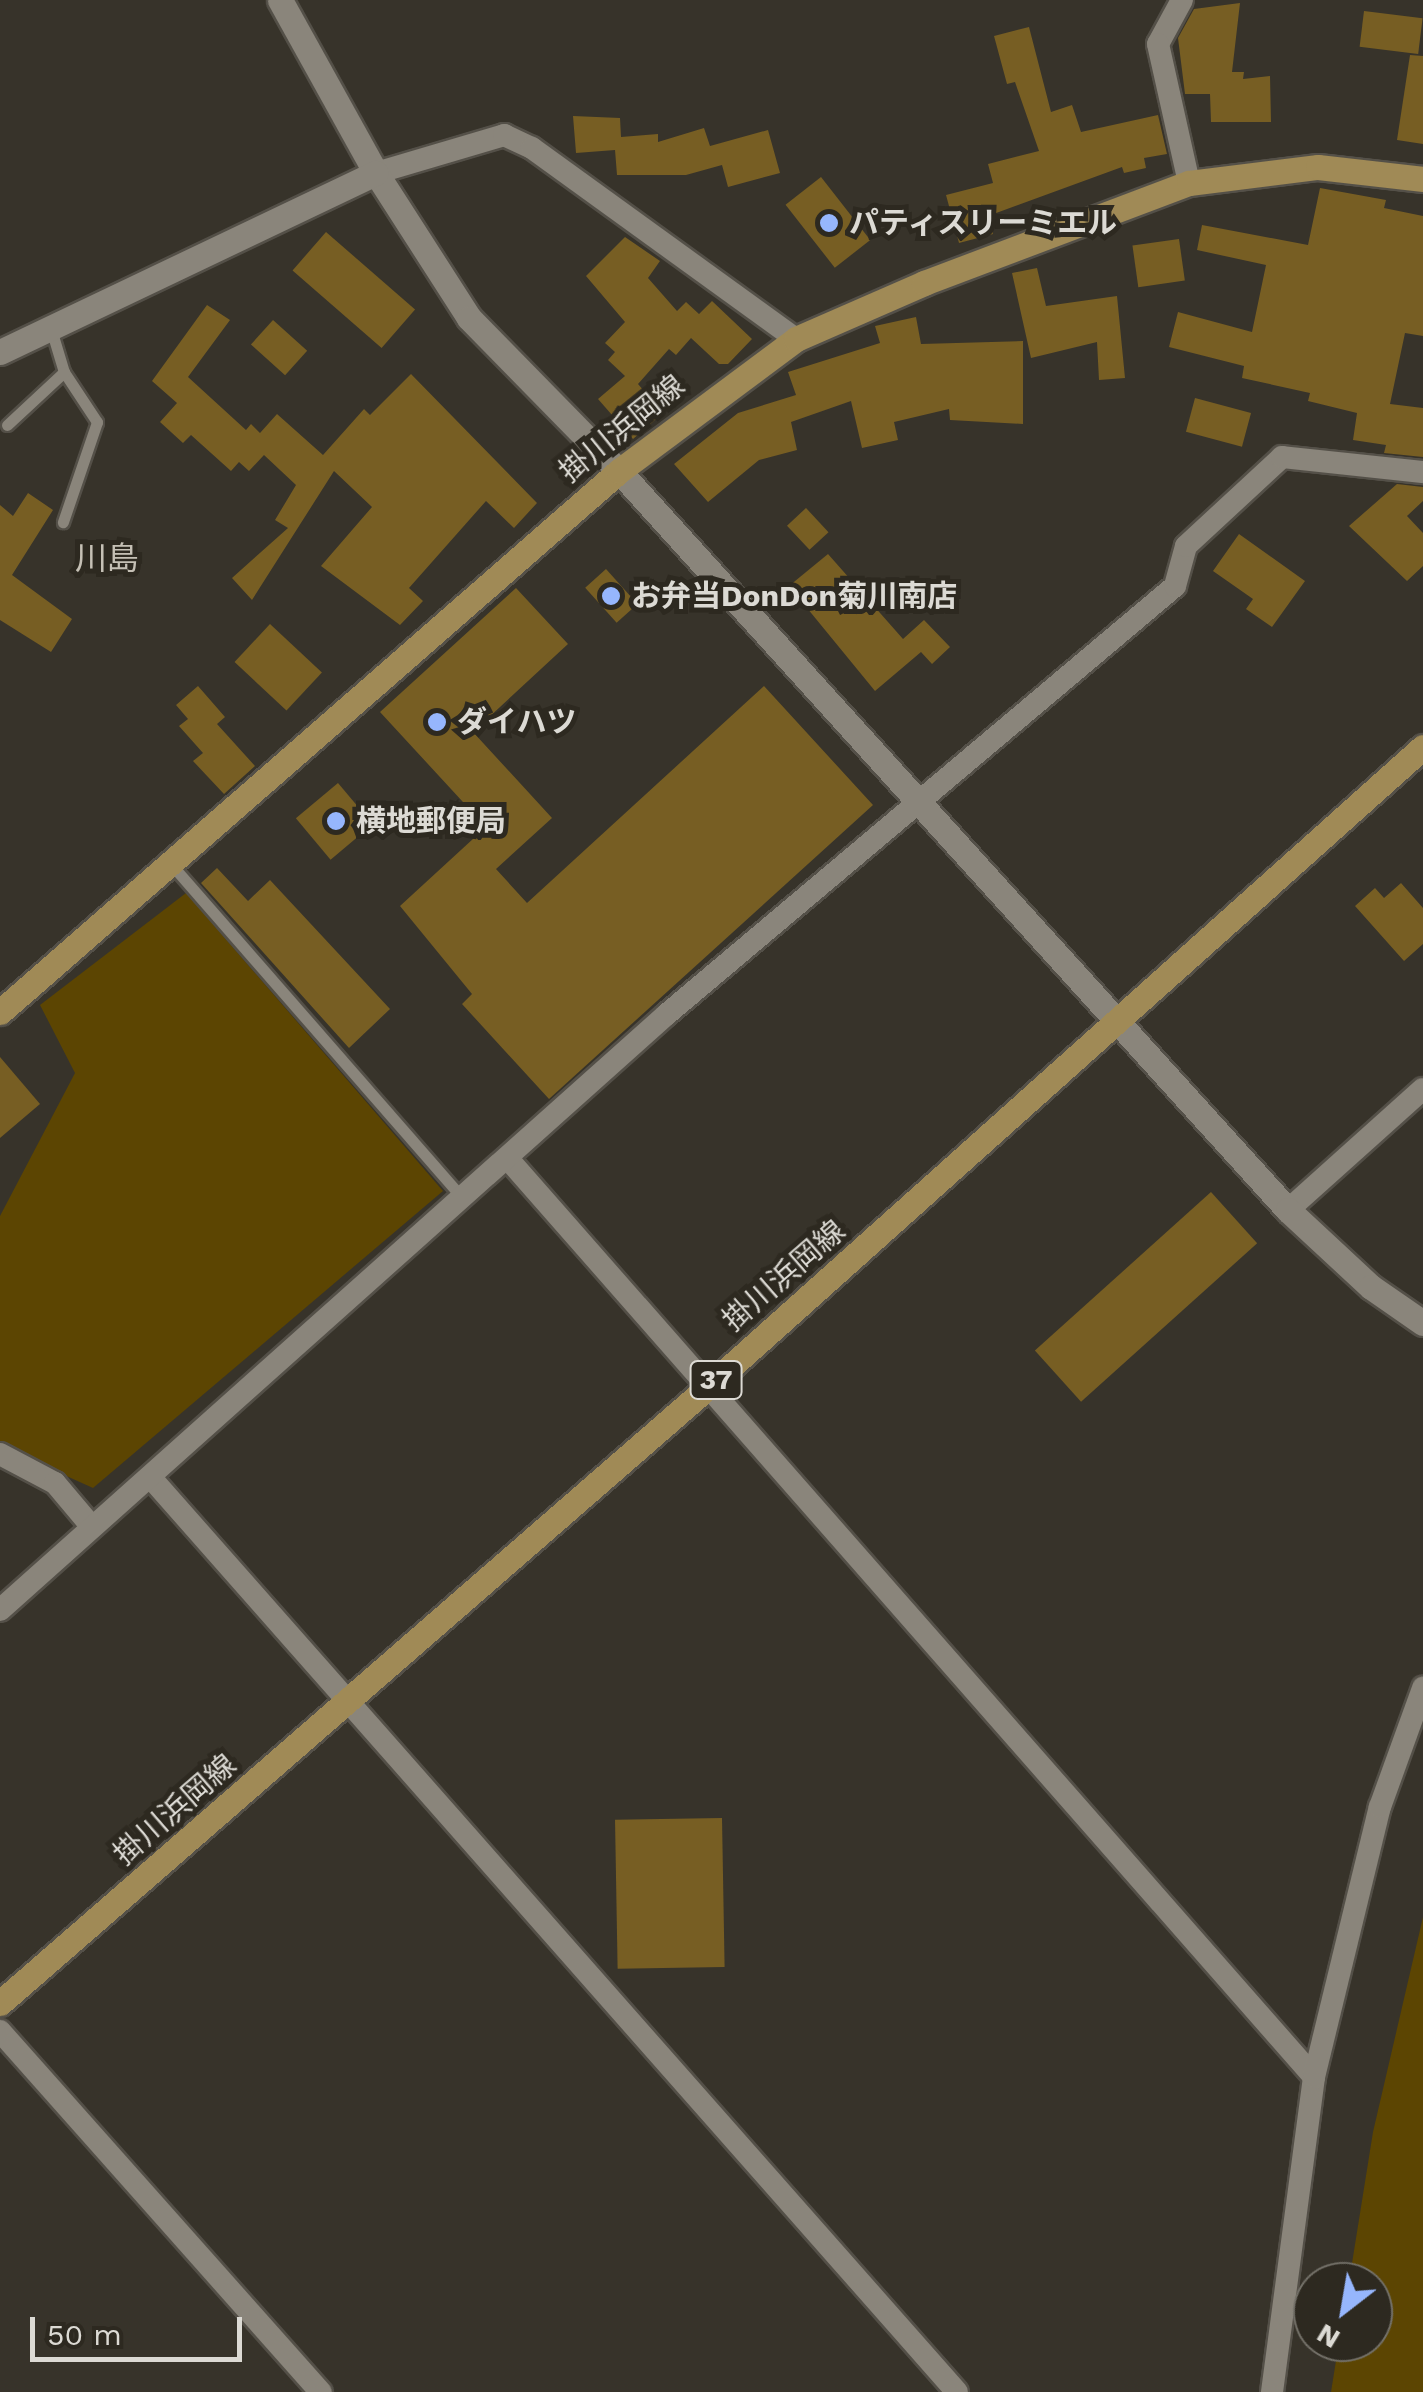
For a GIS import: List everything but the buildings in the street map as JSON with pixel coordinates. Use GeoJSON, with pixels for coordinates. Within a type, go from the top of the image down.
{"type":"FeatureCollection","features":[{"type":"Feature","properties":{"kind":"main road","name":"掛川浜岡線"},"geometry":{"type":"LineString","coordinates":[[0,1012],[619,471],[796,339],[924,282],[1189,183],[1318,168],[1423,178]]}},
{"type":"Feature","properties":{"kind":"main road","name":"掛川浜岡線"},"geometry":{"type":"LineString","coordinates":[[0,2004],[351,1701],[1118,1024],[1423,747]]}},
{"type":"Feature","properties":{"kind":"street"},"geometry":{"type":"LineString","coordinates":[[280,0],[376,173],[469,318],[619,471],[1288,1210],[1372,1286],[1423,1323]]}},
{"type":"Feature","properties":{"kind":"street"},"geometry":{"type":"LineString","coordinates":[[1182,0],[1158,44],[1189,183]]}},
{"type":"Feature","properties":{"kind":"street"},"geometry":{"type":"LineString","coordinates":[[6,344],[50,329],[376,173],[504,136],[532,148],[796,339]]}},
{"type":"Feature","properties":{"kind":"street"},"geometry":{"type":"LineString","coordinates":[[0,1610],[916,799],[1174,586],[1186,546],[1282,457],[1423,472]]}},
{"type":"Feature","properties":{"kind":"street"},"geometry":{"type":"LineString","coordinates":[[1288,1210],[1419,1101]]}},
{"type":"Feature","properties":{"kind":"street"},"geometry":{"type":"LineString","coordinates":[[509,1160],[1314,2077]]}},
{"type":"Feature","properties":{"kind":"street"},"geometry":{"type":"LineString","coordinates":[[0,1454],[56,1483],[92,1527]]}},
{"type":"Feature","properties":{"kind":"street"},"geometry":{"type":"LineString","coordinates":[[152,1479],[957,2392]]}},
{"type":"Feature","properties":{"kind":"street"},"geometry":{"type":"LineString","coordinates":[[1272,2392],[1314,2077],[1380,1808],[1423,1688]]}},
{"type":"Feature","properties":{"kind":"street"},"geometry":{"type":"LineString","coordinates":[[0,2030],[321,2392]]}},
{"type":"Feature","properties":{"kind":"lane"},"geometry":{"type":"LineString","coordinates":[[50,329],[64,372],[97,422],[64,522]]}},
{"type":"Feature","properties":{"kind":"lane"},"geometry":{"type":"LineString","coordinates":[[7,426],[64,372]]}},
{"type":"Feature","properties":{"kind":"lane"},"geometry":{"type":"LineString","coordinates":[[170,863],[464,1200]]}},
{"type":"Feature","properties":{"kind":"shaded area"},"geometry":{"type":"Polygon","coordinates":[[[186,893],[443,1191],[93,1488],[0,1446],[0,1216],[75,1073],[40,1005],[186,893]]]}},
{"type":"Feature","properties":{"kind":"shaded area"},"geometry":{"type":"Polygon","coordinates":[[[1423,1917],[1423,2392],[1331,2392],[1336,2362],[1393,2362],[1393,2262],[1352,2262],[1373,2132],[1423,1917]]]}},
{"type":"Feature","properties":{"kind":"place","name":"パティスリーミエル"},"geometry":{"type":"Point","coordinates":[829,223]}},
{"type":"Feature","properties":{"kind":"place","name":"お弁当DonDon菊川南店"},"geometry":{"type":"Point","coordinates":[611,596]}},
{"type":"Feature","properties":{"kind":"place","name":"ダイハツ"},"geometry":{"type":"Point","coordinates":[437,722]}},
{"type":"Feature","properties":{"kind":"place","name":"横地郵便局"},"geometry":{"type":"Point","coordinates":[336,821]}},
{"type":"Feature","properties":{"kind":"district","name":"川島"},"geometry":{"type":"Point","coordinates":[107,558]}}]}
